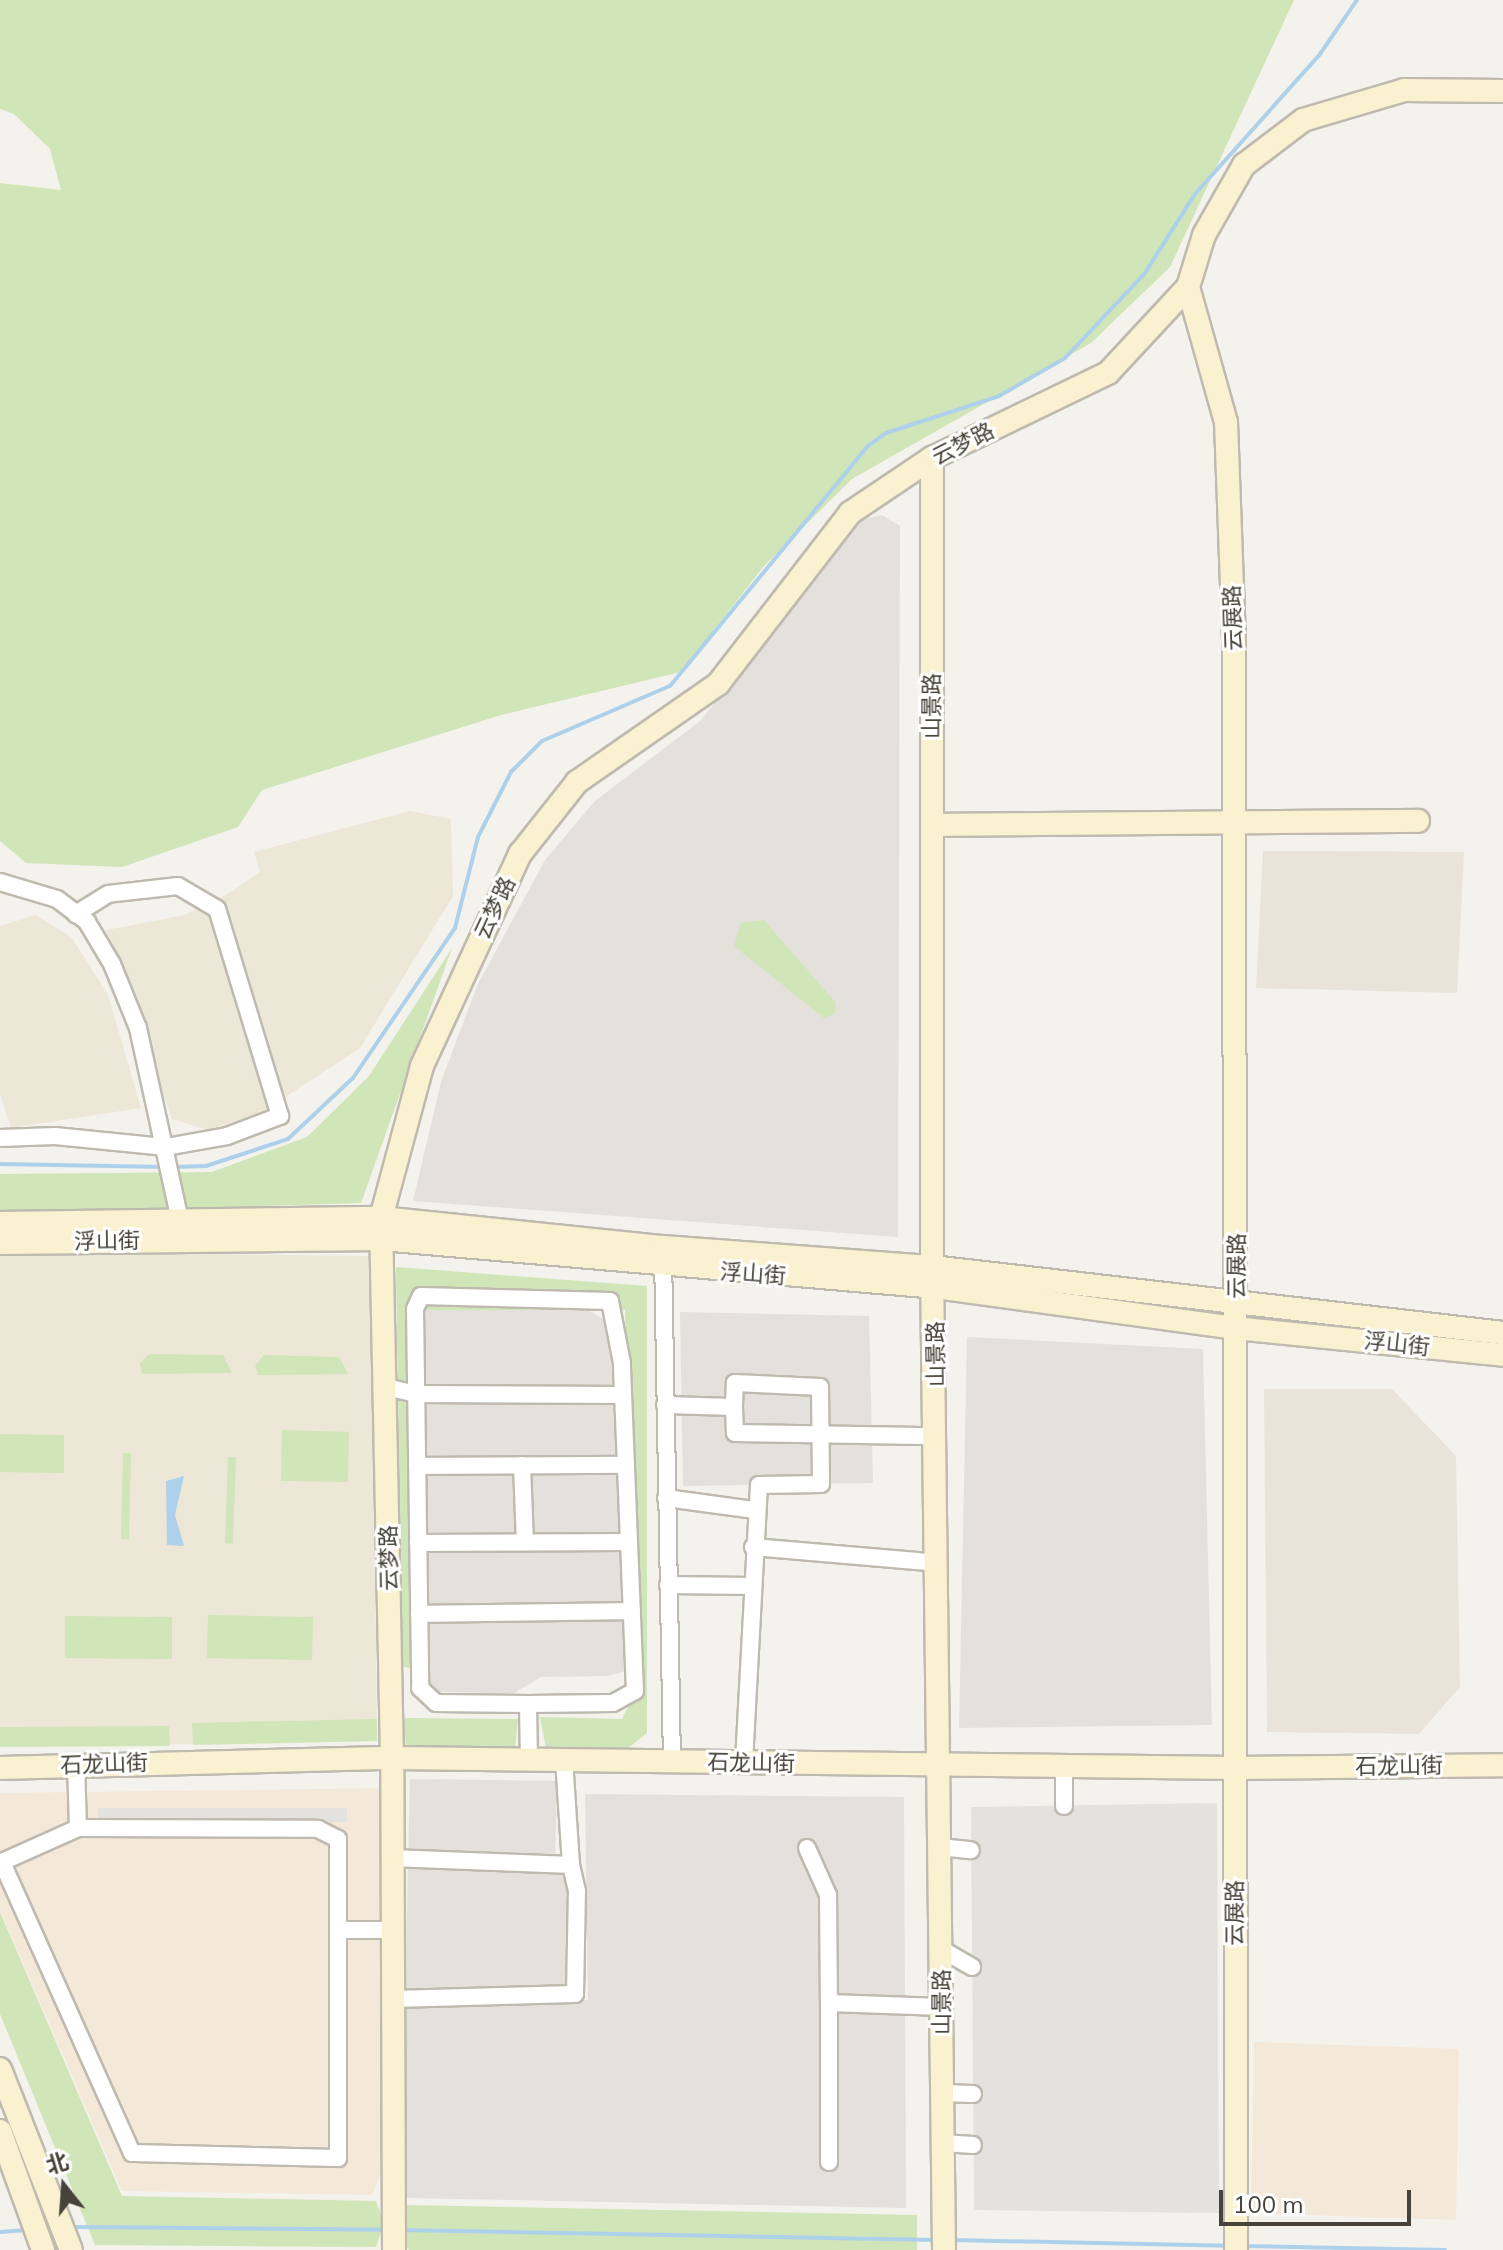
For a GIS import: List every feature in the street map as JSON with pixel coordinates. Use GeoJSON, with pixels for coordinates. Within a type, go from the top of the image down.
{"type":"FeatureCollection","features":[{"type":"Feature","properties":{"kind":"street","name":"云梦路"},"geometry":{"type":"LineString","coordinates":[[394,2250],[392,1758],[381,1228],[422,1066],[520,854],[577,782],[718,684],[850,513],[932,458],[1108,373],[1188,287],[1204,235],[1244,165],[1303,120],[1404,90],[1503,91]]}},
{"type":"Feature","properties":{"kind":"street","name":"云展路"},"geometry":{"type":"LineString","coordinates":[[1188,287],[1226,422],[1235,819],[1236,2244]]}},
{"type":"Feature","properties":{"kind":"street","name":"山景路"},"geometry":{"type":"LineString","coordinates":[[932,458],[934,1277],[944,2244]]}},
{"type":"Feature","properties":{"kind":"street"},"geometry":{"type":"LineString","coordinates":[[932,825],[1235,819],[1418,821]]}},
{"type":"Feature","properties":{"kind":"street"},"geometry":{"type":"LineString","coordinates":[[0,882],[57,899],[76,914],[112,964],[138,1028],[180,1221]]}},
{"type":"Feature","properties":{"kind":"street"},"geometry":{"type":"LineString","coordinates":[[0,1138],[55,1136],[169,1160],[280,1116],[217,909],[178,886],[108,894],[76,914]]}},
{"type":"Feature","properties":{"kind":"street","name":"浮山街"},"geometry":{"type":"LineString","coordinates":[[0,1223],[180,1221],[381,1228],[663,1257],[934,1277],[1502,1332]]}},
{"type":"Feature","properties":{"kind":"street","name":"浮山街"},"geometry":{"type":"LineString","coordinates":[[0,1243],[381,1228]]}},
{"type":"Feature","properties":{"kind":"street"},"geometry":{"type":"LineString","coordinates":[[663,1257],[672,1762]]}},
{"type":"Feature","properties":{"kind":"street","name":"浮山街"},"geometry":{"type":"LineString","coordinates":[[934,1277],[1234,1328],[1502,1354]]}},
{"type":"Feature","properties":{"kind":"street"},"geometry":{"type":"LineString","coordinates":[[421,1296],[610,1301],[623,1395],[635,1691],[613,1703],[436,1703],[420,1688],[416,1394],[415,1309],[421,1296]]}},
{"type":"Feature","properties":{"kind":"street"},"geometry":{"type":"LineString","coordinates":[[744,1763],[753,1547],[759,1485],[821,1484],[822,1434],[820,1387],[735,1383],[735,1433],[822,1434],[937,1436]]}},
{"type":"Feature","properties":{"kind":"street"},"geometry":{"type":"LineString","coordinates":[[386,1387],[416,1394],[623,1395]]}},
{"type":"Feature","properties":{"kind":"street"},"geometry":{"type":"LineString","coordinates":[[665,1405],[734,1407]]}},
{"type":"Feature","properties":{"kind":"street"},"geometry":{"type":"LineString","coordinates":[[522,1465],[525,1542]]}},
{"type":"Feature","properties":{"kind":"street"},"geometry":{"type":"LineString","coordinates":[[417,1466],[626,1465]]}},
{"type":"Feature","properties":{"kind":"street"},"geometry":{"type":"LineString","coordinates":[[666,1498],[755,1510]]}},
{"type":"Feature","properties":{"kind":"street"},"geometry":{"type":"LineString","coordinates":[[418,1543],[629,1542]]}},
{"type":"Feature","properties":{"kind":"street"},"geometry":{"type":"LineString","coordinates":[[753,1547],[938,1563]]}},
{"type":"Feature","properties":{"kind":"street"},"geometry":{"type":"LineString","coordinates":[[668,1585],[752,1586]]}},
{"type":"Feature","properties":{"kind":"street"},"geometry":{"type":"LineString","coordinates":[[419,1614],[632,1611]]}},
{"type":"Feature","properties":{"kind":"street"},"geometry":{"type":"LineString","coordinates":[[528,1704],[529,1760]]}},
{"type":"Feature","properties":{"kind":"street","name":"石龙山街"},"geometry":{"type":"LineString","coordinates":[[0,1768],[392,1758],[1234,1768],[1497,1765]]}},
{"type":"Feature","properties":{"kind":"street"},"geometry":{"type":"LineString","coordinates":[[393,1999],[575,1994],[577,1891],[571,1865],[564,1760]]}},
{"type":"Feature","properties":{"kind":"street"},"geometry":{"type":"LineString","coordinates":[[76,1764],[78,1828]]}},
{"type":"Feature","properties":{"kind":"street"},"geometry":{"type":"LineString","coordinates":[[1064,1766],[1064,1806]]}},
{"type":"Feature","properties":{"kind":"street"},"geometry":{"type":"LineString","coordinates":[[78,1828],[318,1829],[338,1839],[341,1930],[338,2158],[132,2153],[2,1862],[78,1828]]}},
{"type":"Feature","properties":{"kind":"street"},"geometry":{"type":"LineString","coordinates":[[940,1847],[971,1850]]}},
{"type":"Feature","properties":{"kind":"street"},"geometry":{"type":"LineString","coordinates":[[807,1848],[828,1895],[829,2162]]}},
{"type":"Feature","properties":{"kind":"street"},"geometry":{"type":"LineString","coordinates":[[392,1858],[571,1865]]}},
{"type":"Feature","properties":{"kind":"street"},"geometry":{"type":"LineString","coordinates":[[341,1930],[393,1930]]}},
{"type":"Feature","properties":{"kind":"street"},"geometry":{"type":"LineString","coordinates":[[941,1949],[972,1967]]}},
{"type":"Feature","properties":{"kind":"street"},"geometry":{"type":"LineString","coordinates":[[829,2003],[942,2007]]}},
{"type":"Feature","properties":{"kind":"street"},"geometry":{"type":"LineString","coordinates":[[0,2069],[69,2245]]}},
{"type":"Feature","properties":{"kind":"street"},"geometry":{"type":"LineString","coordinates":[[943,2093],[973,2094]]}},
{"type":"Feature","properties":{"kind":"street"},"geometry":{"type":"LineString","coordinates":[[0,2131],[40,2239]]}},
{"type":"Feature","properties":{"kind":"street"},"geometry":{"type":"LineString","coordinates":[[943,2143],[973,2145]]}},
{"type":"Feature","properties":{"kind":"shaded area"},"geometry":{"type":"Polygon","coordinates":[[[882,515],[900,526],[898,1237],[413,1201],[441,1082],[477,986],[545,860],[595,801],[700,721],[861,520],[882,515]]]}},
{"type":"Feature","properties":{"kind":"shaded area"},"geometry":{"type":"Polygon","coordinates":[[[410,811],[451,819],[453,896],[360,1048],[264,1111],[208,1130],[172,1119],[106,930],[185,915],[226,895],[260,872],[254,852],[410,811]]]}},
{"type":"Feature","properties":{"kind":"shaded area"},"geometry":{"type":"Polygon","coordinates":[[[1263,851],[1464,852],[1457,993],[1256,988],[1263,851]]]}},
{"type":"Feature","properties":{"kind":"shaded area"},"geometry":{"type":"Polygon","coordinates":[[[36,915],[72,938],[108,995],[141,1108],[11,1128],[0,1094],[0,926],[36,915]]]}},
{"type":"Feature","properties":{"kind":"shaded area"},"geometry":{"type":"Polygon","coordinates":[[[107,1253],[372,1256],[377,1741],[0,1747],[0,1256],[107,1253]]]}},
{"type":"Feature","properties":{"kind":"shaded area"},"geometry":{"type":"Polygon","coordinates":[[[425,1309],[587,1310],[609,1322],[630,1670],[607,1676],[541,1677],[514,1693],[439,1692],[426,1681],[425,1309]]]}},
{"type":"Feature","properties":{"kind":"shaded area"},"geometry":{"type":"Polygon","coordinates":[[[680,1312],[869,1316],[873,1483],[683,1486],[680,1312]]]}},
{"type":"Feature","properties":{"kind":"shaded area"},"geometry":{"type":"Polygon","coordinates":[[[967,1337],[1203,1349],[1212,1725],[959,1728],[967,1337]]]}},
{"type":"Feature","properties":{"kind":"shaded area"},"geometry":{"type":"Polygon","coordinates":[[[1264,1389],[1392,1389],[1456,1456],[1460,1687],[1419,1734],[1267,1732],[1264,1389]]]}},
{"type":"Feature","properties":{"kind":"shaded area"},"geometry":{"type":"Polygon","coordinates":[[[410,1779],[557,1781],[555,1859],[577,1891],[575,1994],[405,1992],[410,1779]]]}},
{"type":"Feature","properties":{"kind":"shaded area"},"geometry":{"type":"Polygon","coordinates":[[[384,1788],[384,2166],[372,2195],[122,2191],[0,1910],[0,1793],[384,1788]]]}},
{"type":"Feature","properties":{"kind":"shaded area"},"geometry":{"type":"Polygon","coordinates":[[[585,1794],[904,1797],[906,2208],[406,2198],[406,2003],[588,2000],[585,1794]]]}},
{"type":"Feature","properties":{"kind":"shaded area"},"geometry":{"type":"Polygon","coordinates":[[[1217,1803],[1219,2213],[974,2210],[971,1807],[1217,1803]]]}},
{"type":"Feature","properties":{"kind":"shaded area"},"geometry":{"type":"Polygon","coordinates":[[[98,1808],[347,1808],[347,1822],[98,1822],[98,1808]]]}},
{"type":"Feature","properties":{"kind":"shaded area"},"geometry":{"type":"Polygon","coordinates":[[[1254,2042],[1459,2049],[1456,2220],[1251,2213],[1254,2042]]]}},
{"type":"Feature","properties":{"kind":"green space"},"geometry":{"type":"Polygon","coordinates":[[[0,0],[1294,0],[1170,267],[1091,343],[852,479],[764,566],[681,672],[501,715],[262,790],[238,827],[122,867],[26,863],[0,841],[0,183],[61,190],[50,149],[14,114],[0,109],[0,0]]]}},
{"type":"Feature","properties":{"kind":"green space"},"geometry":{"type":"Polygon","coordinates":[[[764,920],[836,1003],[835,1014],[824,1018],[734,946],[741,923],[764,920]]]}},
{"type":"Feature","properties":{"kind":"green space"},"geometry":{"type":"Polygon","coordinates":[[[452,948],[361,1203],[0,1214],[0,1174],[212,1172],[307,1137],[369,1076],[452,948]]]}},
{"type":"Feature","properties":{"kind":"green space"},"geometry":{"type":"Polygon","coordinates":[[[396,1267],[647,1286],[647,1733],[627,1749],[546,1749],[540,1717],[622,1719],[638,1685],[625,1310],[425,1310],[426,1673],[402,1666],[396,1267]]]}},
{"type":"Feature","properties":{"kind":"green space"},"geometry":{"type":"Polygon","coordinates":[[[149,1354],[223,1355],[232,1373],[142,1374],[140,1363],[149,1354]]]}},
{"type":"Feature","properties":{"kind":"green space"},"geometry":{"type":"Polygon","coordinates":[[[264,1355],[339,1357],[348,1374],[258,1375],[255,1365],[264,1355]]]}},
{"type":"Feature","properties":{"kind":"green space"},"geometry":{"type":"Polygon","coordinates":[[[282,1430],[349,1432],[348,1482],[281,1481],[282,1430]]]}},
{"type":"Feature","properties":{"kind":"green space"},"geometry":{"type":"Polygon","coordinates":[[[0,1434],[64,1435],[64,1473],[0,1472],[0,1434]]]}},
{"type":"Feature","properties":{"kind":"green space"},"geometry":{"type":"Polygon","coordinates":[[[123,1453],[131,1453],[129,1539],[121,1539],[123,1453]]]}},
{"type":"Feature","properties":{"kind":"green space"},"geometry":{"type":"Polygon","coordinates":[[[228,1457],[236,1457],[233,1544],[225,1543],[228,1457]]]}},
{"type":"Feature","properties":{"kind":"green space"},"geometry":{"type":"Polygon","coordinates":[[[208,1615],[313,1617],[312,1660],[207,1658],[208,1615]]]}},
{"type":"Feature","properties":{"kind":"green space"},"geometry":{"type":"Polygon","coordinates":[[[65,1616],[172,1617],[172,1659],[65,1658],[65,1616]]]}},
{"type":"Feature","properties":{"kind":"green space"},"geometry":{"type":"Polygon","coordinates":[[[404,1718],[518,1719],[515,1749],[406,1747],[404,1718]]]}},
{"type":"Feature","properties":{"kind":"green space"},"geometry":{"type":"Polygon","coordinates":[[[377,1719],[377,1741],[193,1745],[192,1723],[377,1719]]]}},
{"type":"Feature","properties":{"kind":"green space"},"geometry":{"type":"Polygon","coordinates":[[[169,1726],[170,1746],[0,1747],[0,1727],[169,1726]]]}},
{"type":"Feature","properties":{"kind":"green space"},"geometry":{"type":"Polygon","coordinates":[[[0,1912],[122,2196],[376,2201],[384,2223],[376,2247],[95,2245],[0,2014],[0,1912]]]}},
{"type":"Feature","properties":{"kind":"green space"},"geometry":{"type":"Polygon","coordinates":[[[404,2205],[917,2215],[917,2250],[409,2250],[405,2246],[404,2205]]]}},
{"type":"Feature","properties":{"kind":"water"},"geometry":{"type":"Polygon","coordinates":[[[184,1476],[175,1515],[184,1546],[167,1545],[166,1481],[184,1476]]]}},
{"type":"Feature","properties":{"kind":"waterway"},"geometry":{"type":"LineString","coordinates":[[174,1167],[206,1166],[288,1139],[353,1078],[455,928],[478,837],[511,772],[542,741],[670,686],[868,446],[886,433],[999,396],[1065,358],[1145,273],[1195,194],[1320,54],[1357,0]]}},
{"type":"Feature","properties":{"kind":"waterway"},"geometry":{"type":"LineString","coordinates":[[0,1164],[166,1167]]}},
{"type":"Feature","properties":{"kind":"waterway"},"geometry":{"type":"LineString","coordinates":[[72,2227],[387,2230]]}},
{"type":"Feature","properties":{"kind":"waterway"},"geometry":{"type":"LineString","coordinates":[[0,2232],[27,2230]]}},
{"type":"Feature","properties":{"kind":"waterway"},"geometry":{"type":"LineString","coordinates":[[400,2230],[935,2240]]}},
{"type":"Feature","properties":{"kind":"waterway"},"geometry":{"type":"LineString","coordinates":[[951,2240],[1227,2246]]}},
{"type":"Feature","properties":{"kind":"waterway"},"geometry":{"type":"LineString","coordinates":[[1243,2246],[1445,2250]]}}]}
